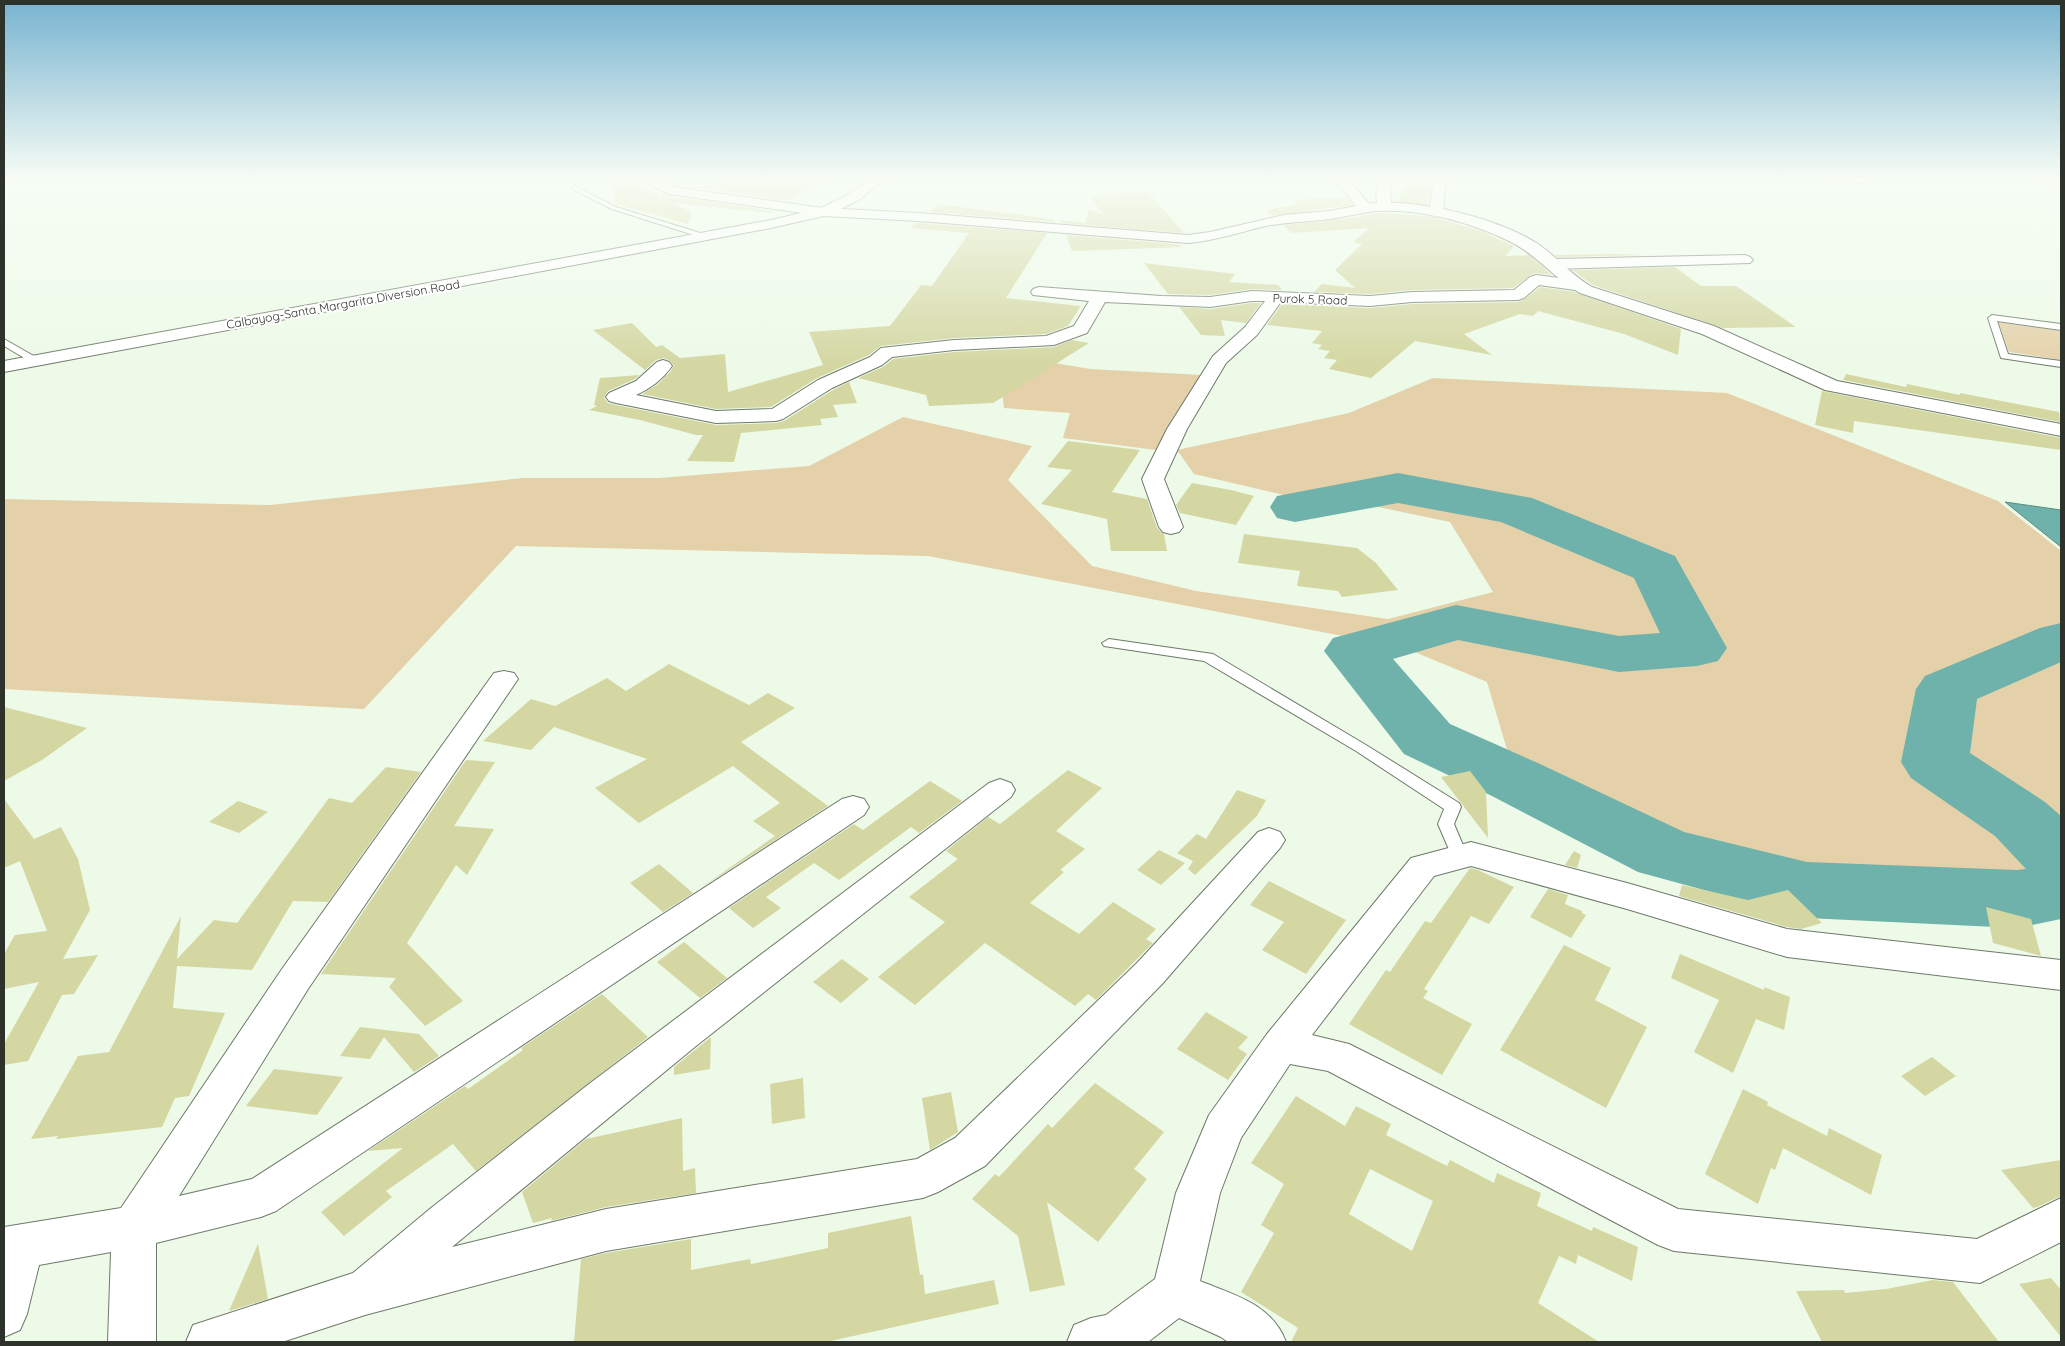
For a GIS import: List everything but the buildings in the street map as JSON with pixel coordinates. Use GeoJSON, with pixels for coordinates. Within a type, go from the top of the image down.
{"type":"FeatureCollection","features":[{"type":"Feature","properties":{"kind":"main road","name":"Calbayog-Santa Margarita Diversion Road"},"geometry":{"type":"LineString","coordinates":[[4,367],[680,241]]}},
{"type":"Feature","properties":{"kind":"main road"},"geometry":{"type":"LineString","coordinates":[[1518,241],[1530,246],[1575,285],[1604,298],[1699,326],[1799,373],[1832,386],[2061,430]]}},
{"type":"Feature","properties":{"kind":"main road"},"geometry":{"type":"LineString","coordinates":[[1553,264],[1745,260]]}},
{"type":"Feature","properties":{"kind":"main road","name":"Purok 5 Road"},"geometry":{"type":"LineString","coordinates":[[1040,292],[1161,302],[1200,302],[1252,296],[1370,301],[1412,297],[1518,294],[1536,280],[1575,285]]}},
{"type":"Feature","properties":{"kind":"main road"},"geometry":{"type":"LineString","coordinates":[[663,366],[643,385],[616,397],[716,417],[776,414],[825,384],[876,361],[887,352],[954,345],[1048,341],[1080,329],[1100,296]]}},
{"type":"Feature","properties":{"kind":"main road"},"geometry":{"type":"LineString","coordinates":[[1171,526],[1153,479],[1177,430],[1219,360],[1251,331],[1276,298]]}},
{"type":"Feature","properties":{"kind":"main road"},"geometry":{"type":"LineString","coordinates":[[132,1342],[134,1227],[295,979],[504,679]]}},
{"type":"Feature","properties":{"kind":"main road"},"geometry":{"type":"LineString","coordinates":[[365,1292],[513,1168],[1000,790]]}},
{"type":"Feature","properties":{"kind":"main road"},"geometry":{"type":"LineString","coordinates":[[4,1314],[12,1248],[134,1227],[261,1197],[854,807]]}},
{"type":"Feature","properties":{"kind":"main road"},"geometry":{"type":"LineString","coordinates":[[210,1342],[365,1292],[606,1230],[923,1178],[970,1152],[1150,974],[1269,840]]}},
{"type":"Feature","properties":{"kind":"main road"},"geometry":{"type":"LineString","coordinates":[[1091,1342],[1116,1337],[1174,1293],[1198,1193],[1224,1128],[1281,1046],[1423,867],[1471,854],[1627,896],[1787,943],[2061,975]]}},
{"type":"Feature","properties":{"kind":"main road"},"geometry":{"type":"LineString","coordinates":[[1281,1046],[1335,1056],[1674,1230],[1980,1261],[2061,1220]]}},
{"type":"Feature","properties":{"kind":"main road"},"geometry":{"type":"LineString","coordinates":[[1174,1293],[1238,1320],[1262,1342]]}},
{"type":"Feature","properties":{"kind":"lane"},"geometry":{"type":"LineString","coordinates":[[2061,327],[1992,318],[2004,356],[2061,364]]}},
{"type":"Feature","properties":{"kind":"lane"},"geometry":{"type":"LineString","coordinates":[[4,342],[36,361]]}},
{"type":"Feature","properties":{"kind":"lane"},"geometry":{"type":"LineString","coordinates":[[1109,643],[1208,657],[1361,748],[1453,807],[1446,824],[1460,856]]}},
{"type":"Feature","properties":{"kind":"shaded area"},"geometry":{"type":"Polygon","coordinates":[[[1998,322],[2061,331],[2061,360],[2009,352],[1998,322]]]}},
{"type":"Feature","properties":{"kind":"shaded area"},"geometry":{"type":"Polygon","coordinates":[[[1020,357],[1090,369],[1202,375],[1156,450],[1063,438],[1070,413],[1004,408],[1000,378],[1020,357]]]}},
{"type":"Feature","properties":{"kind":"shaded area"},"geometry":{"type":"Polygon","coordinates":[[[1433,378],[1727,393],[1998,501],[2061,551],[2061,636],[2056,648],[2061,650],[2061,902],[1894,915],[1675,868],[1512,796],[1508,753],[1487,682],[1405,648],[928,556],[516,546],[364,709],[4,689],[4,499],[270,505],[523,478],[659,478],[809,466],[903,417],[1032,446],[1008,480],[1092,566],[1196,591],[1388,619],[1493,592],[1450,522],[1359,503],[1288,496],[1194,474],[1177,450],[1349,413],[1433,378]]]}},
{"type":"Feature","properties":{"kind":"water"},"geometry":{"type":"Polygon","coordinates":[[[2005,502],[2061,510],[2061,547],[2005,502]]]}},
{"type":"Feature","properties":{"kind":"waterway"},"geometry":{"type":"LineString","coordinates":[[1295,507],[1398,488],[1514,509],[1656,568],[1697,648],[1619,654],[1456,622],[1354,651],[1427,739],[1516,780],[1664,853],[1807,890],[2017,899],[2061,891]]}},
{"type":"Feature","properties":{"kind":"waterway"},"geometry":{"type":"LineString","coordinates":[[2061,641],[1947,689],[1935,762],[2020,819],[2061,859]]}}]}
